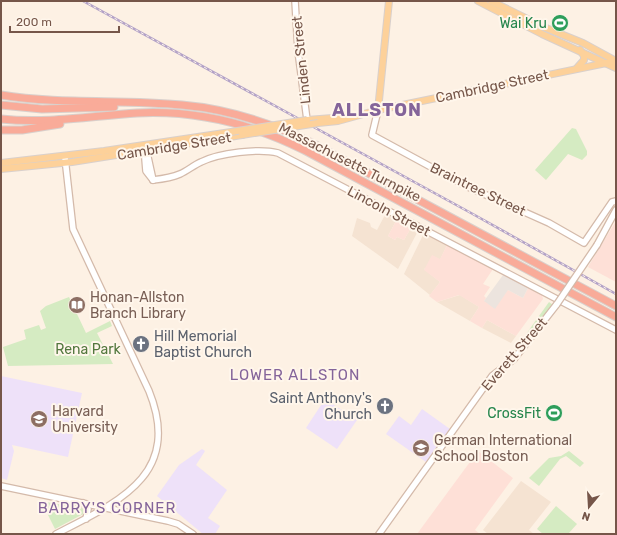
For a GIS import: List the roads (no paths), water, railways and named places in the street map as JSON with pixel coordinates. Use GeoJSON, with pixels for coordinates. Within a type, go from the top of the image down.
{"type":"FeatureCollection","features":[{"type":"Feature","properties":{"kind":"highway","name":"Massachusetts Turnpike"},"geometry":{"type":"LineString","coordinates":[[1,95],[54,101],[159,103],[202,107],[250,118],[300,137],[616,306]]}},
{"type":"Feature","properties":{"kind":"highway"},"geometry":{"type":"LineString","coordinates":[[1,105],[42,109],[149,106],[202,107]]}},
{"type":"Feature","properties":{"kind":"highway","name":"Massachusetts Turnpike"},"geometry":{"type":"LineString","coordinates":[[1,119],[53,121],[136,113],[177,114],[217,119],[255,129],[286,142],[616,317]]}},
{"type":"Feature","properties":{"kind":"highway"},"geometry":{"type":"LineString","coordinates":[[1,130],[22,130],[120,118],[136,113]]}},
{"type":"Feature","properties":{"kind":"main road"},"geometry":{"type":"LineString","coordinates":[[378,110],[389,1]]}},
{"type":"Feature","properties":{"kind":"main road"},"geometry":{"type":"LineString","coordinates":[[478,1],[490,3],[582,43],[616,61]]}},
{"type":"Feature","properties":{"kind":"main road"},"geometry":{"type":"LineString","coordinates":[[490,3],[542,34],[607,62],[616,68]]}},
{"type":"Feature","properties":{"kind":"main road"},"geometry":{"type":"LineString","coordinates":[[575,68],[581,65],[584,60],[584,56],[580,50]]}},
{"type":"Feature","properties":{"kind":"main road","name":"Cambridge Street"},"geometry":{"type":"LineString","coordinates":[[1,169],[338,121],[346,117],[378,110],[575,68],[616,61]]}},
{"type":"Feature","properties":{"kind":"main road","name":"Cambridge Street"},"geometry":{"type":"LineString","coordinates":[[145,149],[308,119],[338,116],[346,117]]}},
{"type":"Feature","properties":{"kind":"main road","name":"Cambridge Street"},"geometry":{"type":"LineString","coordinates":[[1,163],[65,159]]}},
{"type":"Feature","properties":{"kind":"street","name":"Linden Street"},"geometry":{"type":"LineString","coordinates":[[295,1],[296,35],[308,119]]}},
{"type":"Feature","properties":{"kind":"street","name":"Braintree Street"},"geometry":{"type":"LineString","coordinates":[[378,110],[372,135],[466,186],[551,224],[584,243],[612,202],[616,201]]}},
{"type":"Feature","properties":{"kind":"street","name":"Lincoln Street"},"geometry":{"type":"LineString","coordinates":[[145,149],[147,172],[153,180],[176,176],[204,160],[235,153],[263,150],[280,153],[616,330]]}},
{"type":"Feature","properties":{"kind":"street"},"geometry":{"type":"LineString","coordinates":[[56,534],[107,508],[126,495],[145,473],[157,447],[159,427],[155,409],[148,390],[73,229],[65,159]]}},
{"type":"Feature","properties":{"kind":"street","name":"Everett Street"},"geometry":{"type":"LineString","coordinates":[[379,534],[492,376],[514,359],[557,304],[597,245],[616,210]]}},
{"type":"Feature","properties":{"kind":"street"},"geometry":{"type":"LineString","coordinates":[[1,486],[172,522],[193,534]]}},
{"type":"Feature","properties":{"kind":"street"},"geometry":{"type":"LineString","coordinates":[[82,503],[88,509],[88,515],[85,519]]}},
{"type":"Feature","properties":{"kind":"railway"},"geometry":{"type":"LineString","coordinates":[[83,1],[616,294]]}},
{"type":"Feature","properties":{"kind":"place","name":"Wai Kru"},"geometry":{"type":"Point","coordinates":[560,23]}},
{"type":"Feature","properties":{"kind":"place","name":"Honan-Allston Branch Library"},"geometry":{"type":"Point","coordinates":[77,305]}},
{"type":"Feature","properties":{"kind":"place","name":"Hill Memorial Baptist Church"},"geometry":{"type":"Point","coordinates":[141,344]}},
{"type":"Feature","properties":{"kind":"place","name":"Saint Anthony's Church"},"geometry":{"type":"Point","coordinates":[385,406]}},
{"type":"Feature","properties":{"kind":"place","name":"CrossFit"},"geometry":{"type":"Point","coordinates":[554,413]}},
{"type":"Feature","properties":{"kind":"place","name":"Harvard University"},"geometry":{"type":"Point","coordinates":[39,419]}},
{"type":"Feature","properties":{"kind":"place","name":"German International School Boston"},"geometry":{"type":"Point","coordinates":[421,448]}},
{"type":"Feature","properties":{"kind":"district","name":"ALLSTON"},"geometry":{"type":"Point","coordinates":[377,110]}},
{"type":"Feature","properties":{"kind":"district","name":"LOWER ALLSTON"},"geometry":{"type":"Point","coordinates":[295,375]}},
{"type":"Feature","properties":{"kind":"district","name":"BARRY'S CORNER"},"geometry":{"type":"Point","coordinates":[107,508]}},
{"type":"Feature","properties":{"kind":"park label","name":"Rena Park"},"geometry":{"type":"Point","coordinates":[88,349]}}]}
